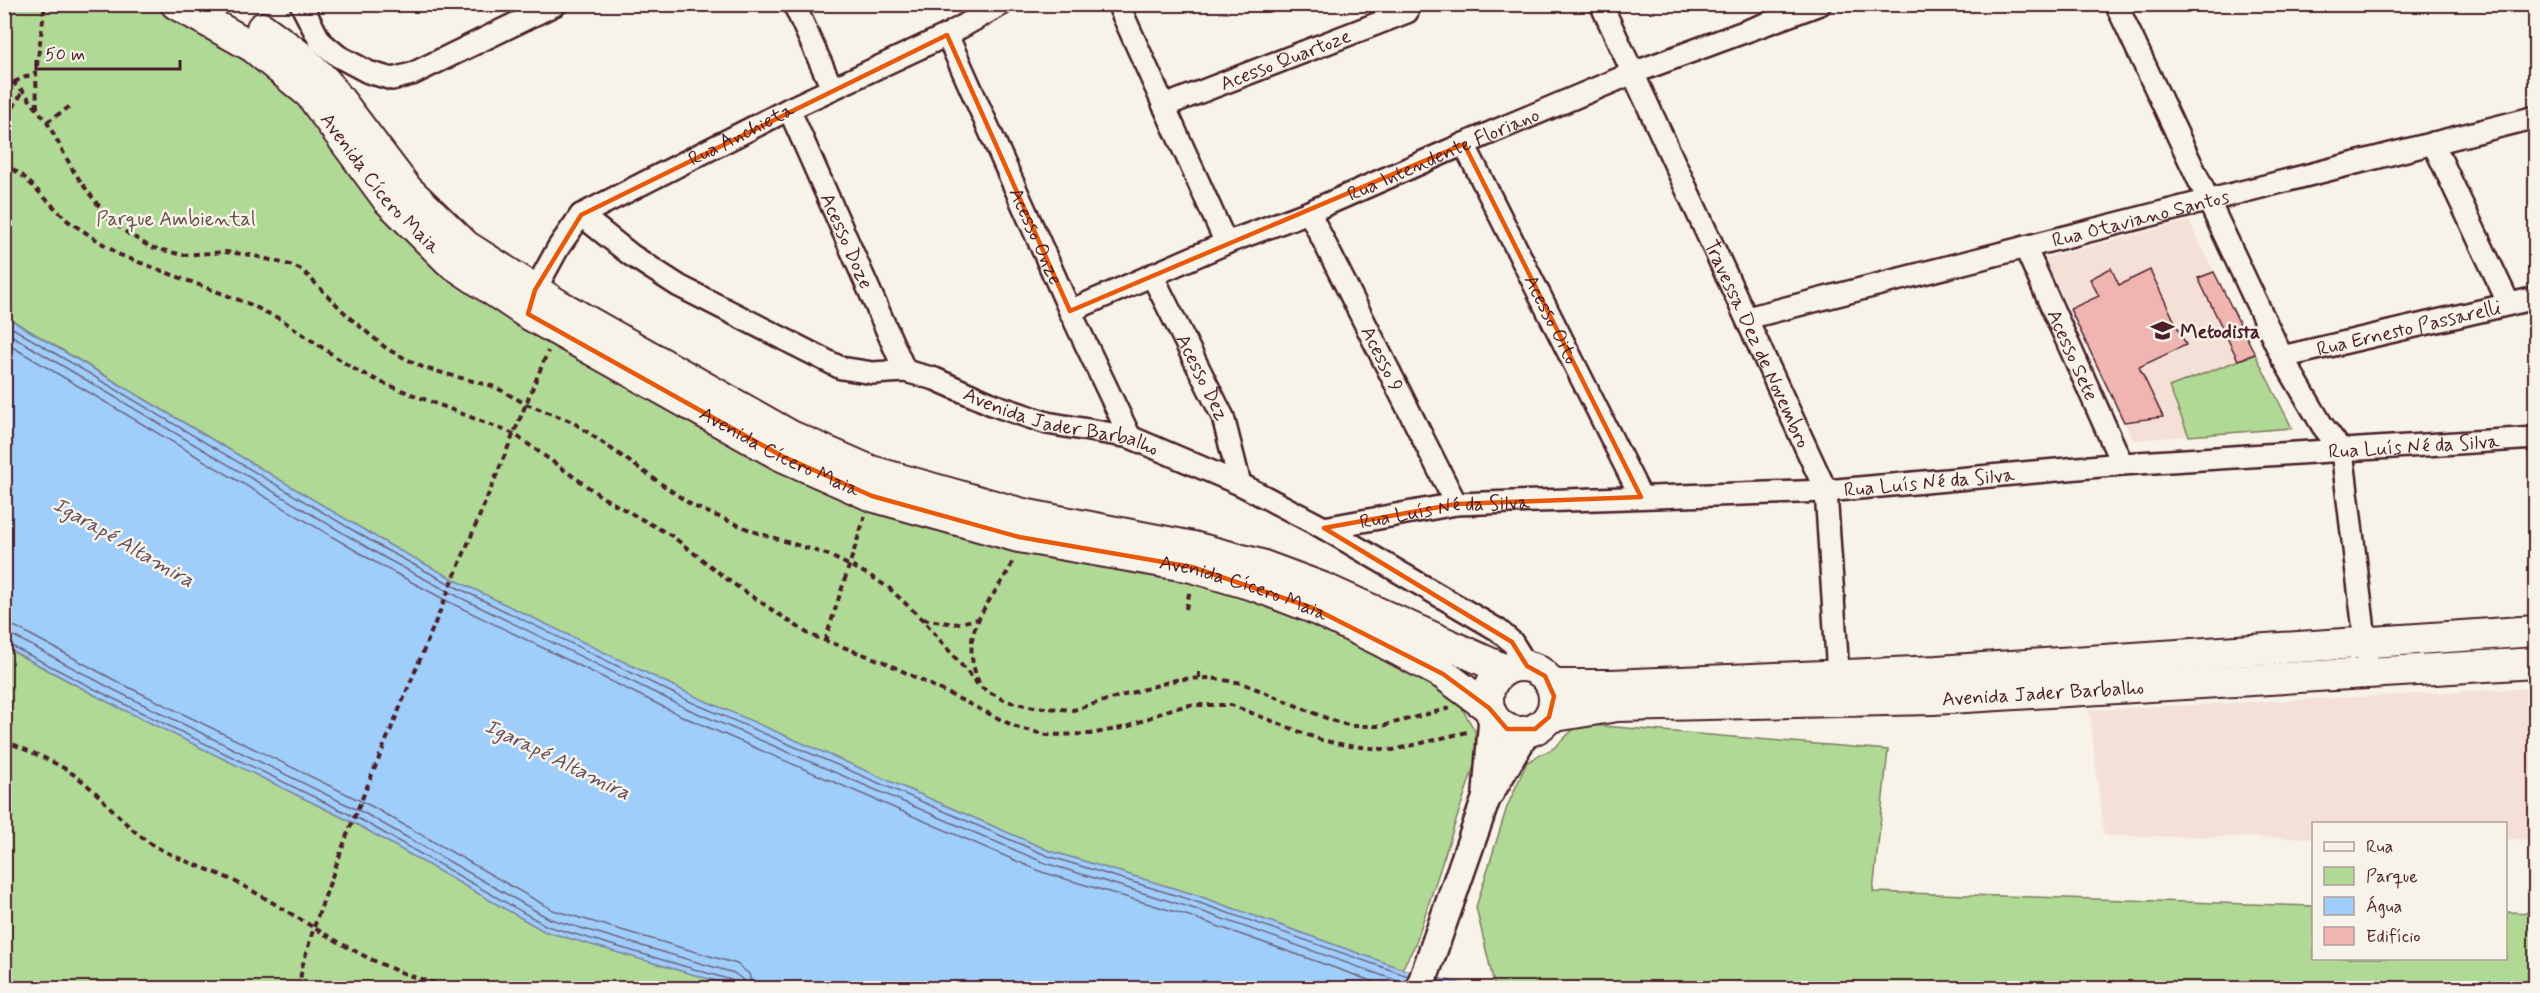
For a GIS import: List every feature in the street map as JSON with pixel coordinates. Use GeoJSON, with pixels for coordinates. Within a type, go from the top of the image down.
{"type":"FeatureCollection","features":[{"type":"Feature","properties":{"kind":"main road","name":"Avenida Cícero Maia"},"geometry":{"type":"LineString","coordinates":[[176,4],[253,47],[310,94],[388,200],[449,261],[791,436],[871,471],[1023,514],[1193,547],[1261,565],[1323,588],[1516,668]]}},
{"type":"Feature","properties":{"kind":"main road","name":"Avenida Cícero Maia"},"geometry":{"type":"LineString","coordinates":[[220,4],[264,30],[310,49],[326,82],[416,197],[466,246],[531,302],[780,455],[872,496],[1019,537],[1192,567],[1256,586],[1313,608],[1443,674],[1479,715]]}},
{"type":"Feature","properties":{"kind":"main road","name":"Avenida Jader Barbalho"},"geometry":{"type":"LineString","coordinates":[[1538,725],[1617,706],[1842,687],[1938,671],[2535,631]]}},
{"type":"Feature","properties":{"kind":"main road","name":"Avenida Jader Barbalho"},"geometry":{"type":"LineString","coordinates":[[1551,685],[1842,687],[1934,699],[2535,663]]}},
{"type":"Feature","properties":{"kind":"main road"},"geometry":{"type":"LineString","coordinates":[[1516,668],[1545,676],[1551,685],[1554,696],[1538,725],[1507,729],[1479,715],[1496,676],[1516,668]]}},
{"type":"Feature","properties":{"kind":"street"},"geometry":{"type":"LineString","coordinates":[[301,4],[310,49],[338,56],[368,72],[392,79],[412,74],[556,4]]}},
{"type":"Feature","properties":{"kind":"street"},"geometry":{"type":"LineString","coordinates":[[794,4],[832,88]]}},
{"type":"Feature","properties":{"kind":"street","name":"Rua Anchieta"},"geometry":{"type":"LineString","coordinates":[[531,302],[558,248],[581,215],[789,109],[947,35],[1002,4]]}},
{"type":"Feature","properties":{"kind":"street"},"geometry":{"type":"LineString","coordinates":[[1118,4],[1226,243]]}},
{"type":"Feature","properties":{"kind":"street","name":"Travessa Dez de Novembro"},"geometry":{"type":"LineString","coordinates":[[1601,4],[1826,491],[1842,687]]}},
{"type":"Feature","properties":{"kind":"street","name":"Rua Intendente Floriano"},"geometry":{"type":"LineString","coordinates":[[1070,311],[1226,243],[1310,212],[1633,73],[1820,4]]}},
{"type":"Feature","properties":{"kind":"street"},"geometry":{"type":"LineString","coordinates":[[2116,4],[2282,357],[2322,425],[2342,452],[2368,674]]}},
{"type":"Feature","properties":{"kind":"street","name":"Acesso Quartoze"},"geometry":{"type":"LineString","coordinates":[[1164,106],[1407,12]]}},
{"type":"Feature","properties":{"kind":"street","name":"Acesso Onze"},"geometry":{"type":"LineString","coordinates":[[947,35],[1070,311],[1130,437]]}},
{"type":"Feature","properties":{"kind":"street","name":"Acesso Doze"},"geometry":{"type":"LineString","coordinates":[[789,109],[905,371]]}},
{"type":"Feature","properties":{"kind":"street","name":"Rua Otaviano Santos"},"geometry":{"type":"LineString","coordinates":[[1746,318],[2535,117]]}},
{"type":"Feature","properties":{"kind":"street"},"geometry":{"type":"LineString","coordinates":[[2433,143],[2509,304]]}},
{"type":"Feature","properties":{"kind":"street","name":"Acesso Oito"},"geometry":{"type":"LineString","coordinates":[[1464,144],[1641,497]]}},
{"type":"Feature","properties":{"kind":"street","name":"Acesso 9"},"geometry":{"type":"LineString","coordinates":[[1310,212],[1456,504]]}},
{"type":"Feature","properties":{"kind":"street","name":"Avenida Jader Barbalho"},"geometry":{"type":"LineString","coordinates":[[581,215],[631,255],[679,286],[789,344],[841,368],[873,373],[905,371],[935,379],[994,405],[1047,423],[1130,437],[1240,484],[1324,528],[1498,630],[1512,642],[1516,668]]}},
{"type":"Feature","properties":{"kind":"street","name":"Acesso Sete"},"geometry":{"type":"LineString","coordinates":[[2025,247],[2122,464]]}},
{"type":"Feature","properties":{"kind":"street","name":"Acesso Dez"},"geometry":{"type":"LineString","coordinates":[[1152,275],[1223,417],[1240,484]]}},
{"type":"Feature","properties":{"kind":"street","name":"Rua Ernesto Passarelli"},"geometry":{"type":"LineString","coordinates":[[2282,357],[2535,298]]}},
{"type":"Feature","properties":{"kind":"street","name":"Rua Luís Né da Silva"},"geometry":{"type":"LineString","coordinates":[[1324,528],[1456,504],[1826,491],[2122,464],[2342,452],[2535,438]]}},
{"type":"Feature","properties":{"kind":"street"},"geometry":{"type":"LineString","coordinates":[[1479,715],[1486,799]]}},
{"type":"Feature","properties":{"kind":"street"},"geometry":{"type":"LineString","coordinates":[[1420,988],[1486,799],[1538,725]]}},
{"type":"Feature","properties":{"kind":"path"},"geometry":{"type":"LineString","coordinates":[[37,109],[36,73],[45,4]]}},
{"type":"Feature","properties":{"kind":"path"},"geometry":{"type":"LineString","coordinates":[[14,82],[36,73]]}},
{"type":"Feature","properties":{"kind":"path"},"geometry":{"type":"LineString","coordinates":[[4,75],[23,91],[47,122],[74,172],[109,219],[150,247],[183,255],[225,252],[251,255],[302,270],[350,318],[387,349],[424,368],[495,387],[526,404],[573,422],[693,506],[755,532],[826,554],[889,588],[922,619],[980,687],[1006,701],[1034,707],[1073,710],[1179,679],[1199,678],[1242,683],[1351,726],[1382,726],[1479,715]]}},
{"type":"Feature","properties":{"kind":"path"},"geometry":{"type":"LineString","coordinates":[[13,108],[23,91]]}},
{"type":"Feature","properties":{"kind":"path"},"geometry":{"type":"LineString","coordinates":[[47,122],[72,105]]}},
{"type":"Feature","properties":{"kind":"path"},"geometry":{"type":"LineString","coordinates":[[4,163],[23,176],[68,221],[120,255],[248,303],[282,320],[352,368],[383,383],[514,434],[602,497],[672,536],[732,583],[810,635],[884,662],[1016,727],[1047,735],[1090,734],[1127,727],[1168,710],[1190,705],[1231,705],[1321,740],[1350,746],[1393,750],[1479,715]]}},
{"type":"Feature","properties":{"kind":"path"},"geometry":{"type":"LineString","coordinates":[[299,988],[302,967],[314,927],[347,835],[458,572],[548,350]]}},
{"type":"Feature","properties":{"kind":"path"},"geometry":{"type":"LineString","coordinates":[[825,641],[872,496]]}},
{"type":"Feature","properties":{"kind":"path"},"geometry":{"type":"LineString","coordinates":[[980,687],[972,665],[970,649],[972,632],[978,618],[1010,568],[1019,537]]}},
{"type":"Feature","properties":{"kind":"path"},"geometry":{"type":"LineString","coordinates":[[922,619],[954,624],[978,618]]}},
{"type":"Feature","properties":{"kind":"path"},"geometry":{"type":"LineString","coordinates":[[1199,668],[1199,678]]}},
{"type":"Feature","properties":{"kind":"path"},"geometry":{"type":"LineString","coordinates":[[4,740],[73,774],[148,841],[169,853],[231,879],[392,970],[426,983],[462,988]]}},
{"type":"Feature","properties":{"kind":"highlighted area"},"geometry":{"type":"Polygon","coordinates":[[[947,35],[1070,311],[1464,144],[1641,497],[1456,504],[1324,528],[1512,642],[1527,666],[1545,676],[1554,696],[1549,717],[1535,729],[1507,729],[1489,708],[1443,674],[1313,608],[1192,567],[1019,537],[872,496],[780,455],[528,314],[535,290],[581,215],[947,35]]]}},
{"type":"Feature","properties":{"kind":"shaded area","name":"Metodista"},"geometry":{"type":"Polygon","coordinates":[[[2189,221],[2292,428],[2133,440],[2044,258],[2189,221]]]}},
{"type":"Feature","properties":{"kind":"shaded area"},"geometry":{"type":"Polygon","coordinates":[[[2535,688],[2535,840],[2507,839],[2507,822],[2312,822],[2312,838],[2104,836],[2089,710],[2535,688]]]}},
{"type":"Feature","properties":{"kind":"green space","name":"Parque Ambiental"},"geometry":{"type":"Polygon","coordinates":[[[154,4],[248,55],[274,75],[511,319],[1191,581],[1277,607],[1436,681],[1460,705],[1475,731],[1476,760],[1415,945],[1402,969],[1193,894],[1050,851],[694,696],[459,582],[391,546],[5,316],[5,5],[154,4]]]}},
{"type":"Feature","properties":{"kind":"green space"},"geometry":{"type":"Polygon","coordinates":[[[2255,354],[2292,428],[2189,436],[2169,387],[2255,354]]]}},
{"type":"Feature","properties":{"kind":"green space"},"geometry":{"type":"Polygon","coordinates":[[[4,647],[108,702],[360,826],[544,931],[740,988],[5,988],[4,647]]]}},
{"type":"Feature","properties":{"kind":"green space"},"geometry":{"type":"Polygon","coordinates":[[[1579,724],[1888,750],[1873,892],[2312,906],[2312,960],[2507,960],[2507,912],[2535,913],[2535,988],[1495,988],[1476,907],[1507,807],[1527,762],[1554,748],[1579,724]]]}},
{"type":"Feature","properties":{"kind":"water","name":"Igarapé Altamira"},"geometry":{"type":"Polygon","coordinates":[[[4,316],[391,546],[459,582],[694,696],[1050,851],[1193,894],[1402,969],[1478,988],[740,988],[544,931],[360,826],[108,702],[5,647],[4,316]]]}},
{"type":"Feature","properties":{"kind":"building"},"geometry":{"type":"Polygon","coordinates":[[[2111,268],[2119,285],[2150,270],[2186,345],[2139,367],[2163,417],[2124,422],[2070,309],[2099,296],[2090,279],[2111,268]]]}},
{"type":"Feature","properties":{"kind":"building"},"geometry":{"type":"Polygon","coordinates":[[[2214,272],[2255,354],[2238,360],[2198,278],[2214,272]]]}},
{"type":"Feature","properties":{"kind":"place","name":"Metodista"},"geometry":{"type":"Point","coordinates":[2162,331]}}]}
